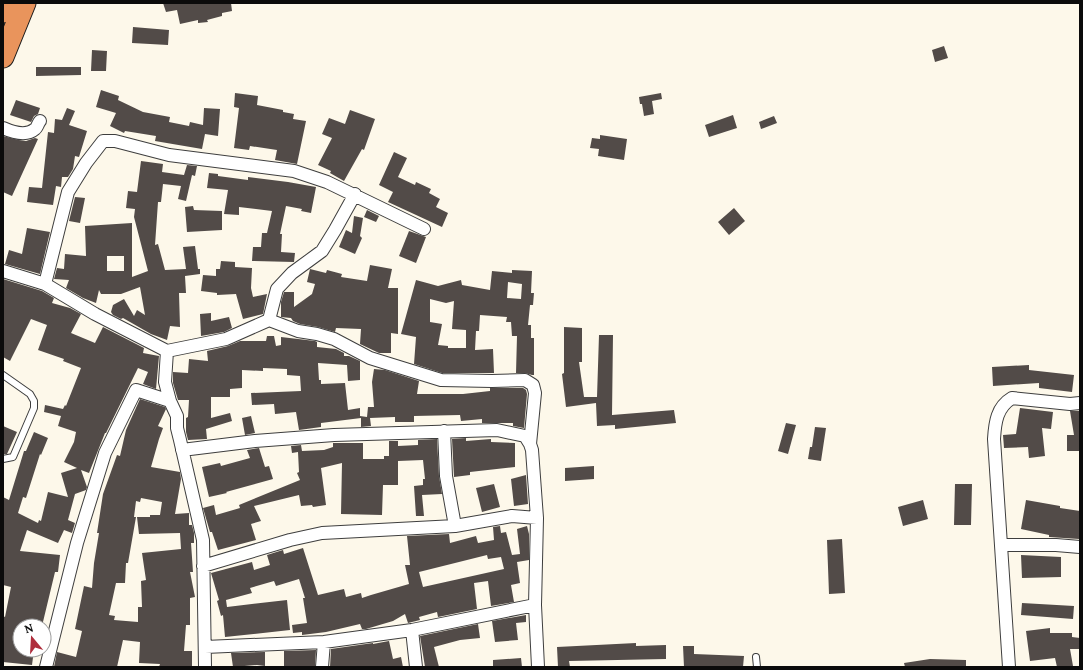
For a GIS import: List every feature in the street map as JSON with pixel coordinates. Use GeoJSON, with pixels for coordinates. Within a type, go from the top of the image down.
{"type":"FeatureCollection","features":[{"type":"Feature","properties":{"kind":"highway"},"geometry":{"type":"LineString","coordinates":[[3,12],[7,3]]}},
{"type":"Feature","properties":{"kind":"highway"},"geometry":{"type":"LineString","coordinates":[[3,58],[25,3]]}},
{"type":"Feature","properties":{"kind":"street"},"geometry":{"type":"LineString","coordinates":[[3,128],[15,133],[25,133],[34,130],[40,121]]}},
{"type":"Feature","properties":{"kind":"street"},"geometry":{"type":"LineString","coordinates":[[45,284],[68,192],[86,163],[103,141],[115,141],[169,155],[294,171],[327,182],[355,194],[424,228]]}},
{"type":"Feature","properties":{"kind":"street"},"geometry":{"type":"LineString","coordinates":[[269,320],[278,289],[292,273],[322,251],[355,194]]}},
{"type":"Feature","properties":{"kind":"street"},"geometry":{"type":"LineString","coordinates":[[3,271],[45,284],[95,314],[168,351],[226,339],[269,320],[298,331],[334,339],[370,358],[442,380],[525,380],[534,385],[535,393],[530,444]]}},
{"type":"Feature","properties":{"kind":"street"},"geometry":{"type":"LineString","coordinates":[[168,351],[165,382],[170,401],[177,416],[177,428],[203,540],[205,667]]}},
{"type":"Feature","properties":{"kind":"street"},"geometry":{"type":"LineString","coordinates":[[46,667],[77,543],[105,453],[136,390],[170,401]]}},
{"type":"Feature","properties":{"kind":"street"},"geometry":{"type":"LineString","coordinates":[[1009,667],[994,439],[995,424],[1000,409],[1005,402],[1012,398],[1070,404],[1080,403]]}},
{"type":"Feature","properties":{"kind":"street"},"geometry":{"type":"LineString","coordinates":[[182,450],[334,435],[497,430],[525,436],[532,450],[537,518],[535,605],[538,667]]}},
{"type":"Feature","properties":{"kind":"street"},"geometry":{"type":"LineString","coordinates":[[444,432],[446,476],[455,526]]}},
{"type":"Feature","properties":{"kind":"street"},"geometry":{"type":"LineString","coordinates":[[203,566],[290,540],[322,533],[455,526],[512,516],[537,518]]}},
{"type":"Feature","properties":{"kind":"street"},"geometry":{"type":"LineString","coordinates":[[1001,545],[1056,545],[1080,547]]}},
{"type":"Feature","properties":{"kind":"street"},"geometry":{"type":"LineString","coordinates":[[205,647],[324,642],[412,630],[535,605]]}},
{"type":"Feature","properties":{"kind":"street"},"geometry":{"type":"LineString","coordinates":[[412,630],[416,667]]}},
{"type":"Feature","properties":{"kind":"street"},"geometry":{"type":"LineString","coordinates":[[322,667],[324,642]]}},
{"type":"Feature","properties":{"kind":"lane"},"geometry":{"type":"LineString","coordinates":[[3,375],[30,394],[34,401],[34,408],[14,456],[3,460]]}},
{"type":"Feature","properties":{"kind":"lane"},"geometry":{"type":"LineString","coordinates":[[756,657],[756,667]]}},
{"type":"Feature","properties":{"kind":"building"},"geometry":{"type":"Polygon","coordinates":[[[163,3],[231,3],[232,11],[222,13],[222,16],[207,20],[208,22],[198,23],[198,20],[180,24],[177,10],[166,12],[163,3]]]}},
{"type":"Feature","properties":{"kind":"building"},"geometry":{"type":"Polygon","coordinates":[[[133,27],[169,30],[168,45],[132,43],[133,27]]]}},
{"type":"Feature","properties":{"kind":"building"},"geometry":{"type":"Polygon","coordinates":[[[944,46],[948,58],[935,62],[932,50],[944,46]]]}},
{"type":"Feature","properties":{"kind":"building"},"geometry":{"type":"Polygon","coordinates":[[[92,50],[107,51],[106,71],[91,71],[92,50]]]}},
{"type":"Feature","properties":{"kind":"building"},"geometry":{"type":"Polygon","coordinates":[[[36,67],[81,67],[81,75],[36,76],[36,67]]]}},
{"type":"Feature","properties":{"kind":"building"},"geometry":{"type":"Polygon","coordinates":[[[101,90],[119,96],[118,100],[143,112],[170,117],[169,122],[189,126],[190,122],[203,125],[204,108],[220,109],[218,136],[205,134],[202,149],[155,141],[156,136],[125,131],[124,133],[110,126],[116,113],[96,107],[101,90]]]}},
{"type":"Feature","properties":{"kind":"building"},"geometry":{"type":"Polygon","coordinates":[[[235,93],[258,96],[257,105],[283,110],[283,112],[294,114],[293,119],[306,121],[297,164],[275,160],[277,150],[250,146],[249,150],[234,148],[239,108],[234,107],[235,93]]]}},
{"type":"Feature","properties":{"kind":"building"},"geometry":{"type":"Polygon","coordinates":[[[661,93],[662,99],[652,101],[654,114],[644,116],[639,97],[661,93]]]}},
{"type":"Feature","properties":{"kind":"building"},"geometry":{"type":"Polygon","coordinates":[[[16,100],[40,108],[38,114],[34,116],[31,122],[10,115],[16,100]]]}},
{"type":"Feature","properties":{"kind":"building"},"geometry":{"type":"Polygon","coordinates":[[[67,108],[75,111],[69,125],[87,131],[79,157],[75,156],[73,169],[68,177],[62,177],[61,187],[56,186],[53,205],[27,202],[29,187],[42,188],[48,132],[54,133],[55,119],[62,120],[67,108]]]}},
{"type":"Feature","properties":{"kind":"building"},"geometry":{"type":"Polygon","coordinates":[[[350,110],[375,119],[364,150],[362,149],[344,181],[330,173],[331,171],[318,165],[332,138],[322,134],[329,118],[345,124],[350,110]]]}},
{"type":"Feature","properties":{"kind":"building"},"geometry":{"type":"Polygon","coordinates":[[[733,115],[737,128],[709,137],[705,125],[733,115]]]}},
{"type":"Feature","properties":{"kind":"building"},"geometry":{"type":"Polygon","coordinates":[[[774,116],[777,123],[761,129],[759,122],[774,116]]]}},
{"type":"Feature","properties":{"kind":"building"},"geometry":{"type":"Polygon","coordinates":[[[600,135],[627,139],[624,160],[598,156],[599,149],[590,148],[592,138],[600,139],[600,135]]]}},
{"type":"Feature","properties":{"kind":"building"},"geometry":{"type":"Polygon","coordinates":[[[3,136],[26,141],[35,138],[38,139],[12,196],[3,192],[3,136]]]}},
{"type":"Feature","properties":{"kind":"building"},"geometry":{"type":"Polygon","coordinates":[[[394,152],[407,158],[398,177],[415,185],[416,182],[431,189],[429,193],[440,199],[436,207],[448,213],[442,227],[388,202],[393,192],[379,185],[394,152]]]}},
{"type":"Feature","properties":{"kind":"building"},"geometry":{"type":"Polygon","coordinates":[[[141,161],[163,164],[162,172],[184,175],[187,165],[197,166],[195,176],[192,175],[186,201],[178,199],[181,186],[163,184],[161,202],[158,202],[155,245],[158,244],[165,270],[186,269],[183,247],[195,246],[198,269],[200,269],[200,274],[185,276],[186,293],[179,293],[180,327],[170,326],[167,340],[151,334],[123,318],[121,319],[113,315],[111,312],[113,305],[124,299],[134,316],[137,310],[145,315],[140,287],[121,294],[101,294],[99,290],[96,303],[83,298],[66,288],[69,280],[54,279],[57,268],[64,269],[65,254],[86,256],[85,226],[132,223],[132,277],[148,271],[134,217],[135,209],[126,208],[128,191],[137,192],[141,161]],[[107,256],[107,271],[124,271],[124,256],[107,256]]]}},
{"type":"Feature","properties":{"kind":"building"},"geometry":{"type":"Polygon","coordinates":[[[209,173],[218,174],[218,176],[248,180],[248,177],[316,187],[311,213],[301,211],[302,209],[286,206],[280,234],[282,234],[281,252],[295,253],[294,262],[252,261],[253,247],[261,247],[262,233],[267,233],[272,211],[239,207],[239,215],[224,214],[228,190],[207,188],[209,173]]]}},
{"type":"Feature","properties":{"kind":"building"},"geometry":{"type":"Polygon","coordinates":[[[75,197],[85,198],[80,223],[69,221],[75,197]]]}},
{"type":"Feature","properties":{"kind":"building"},"geometry":{"type":"Polygon","coordinates":[[[193,206],[194,210],[222,211],[222,230],[187,232],[185,207],[193,206]]]}},
{"type":"Feature","properties":{"kind":"building"},"geometry":{"type":"Polygon","coordinates":[[[734,208],[745,221],[729,235],[718,222],[734,208]]]}},
{"type":"Feature","properties":{"kind":"building"},"geometry":{"type":"Polygon","coordinates":[[[367,210],[379,216],[376,222],[364,217],[367,210]]]}},
{"type":"Feature","properties":{"kind":"building"},"geometry":{"type":"Polygon","coordinates":[[[354,216],[363,218],[360,236],[362,238],[355,254],[339,247],[346,230],[352,233],[354,216]]]}},
{"type":"Feature","properties":{"kind":"building"},"geometry":{"type":"Polygon","coordinates":[[[27,228],[50,232],[40,274],[5,264],[9,250],[22,254],[27,228]]]}},
{"type":"Feature","properties":{"kind":"building"},"geometry":{"type":"Polygon","coordinates":[[[409,231],[426,237],[416,263],[399,256],[409,231]]]}},
{"type":"Feature","properties":{"kind":"building"},"geometry":{"type":"Polygon","coordinates":[[[221,261],[235,262],[235,267],[252,268],[251,288],[253,297],[267,294],[263,314],[243,319],[236,294],[217,295],[217,293],[201,291],[203,275],[216,276],[216,269],[220,269],[221,261]]]}},
{"type":"Feature","properties":{"kind":"building"},"geometry":{"type":"Polygon","coordinates":[[[370,265],[392,269],[388,288],[398,288],[398,334],[391,333],[391,353],[379,353],[360,344],[361,329],[336,328],[335,332],[300,324],[293,321],[291,318],[281,317],[281,302],[284,292],[294,292],[294,307],[312,294],[315,284],[307,282],[310,269],[326,273],[327,270],[342,274],[341,277],[367,281],[370,265]]]}},
{"type":"Feature","properties":{"kind":"building"},"geometry":{"type":"Polygon","coordinates":[[[512,270],[532,271],[531,293],[534,293],[533,305],[530,305],[528,325],[531,325],[531,338],[534,338],[534,375],[516,373],[517,336],[512,336],[511,322],[506,322],[507,317],[480,315],[479,331],[476,331],[475,350],[493,349],[494,373],[442,373],[414,364],[416,337],[401,334],[416,280],[438,286],[461,280],[462,285],[490,290],[492,271],[512,273],[512,270]],[[508,282],[507,298],[521,299],[522,284],[508,282]],[[430,299],[430,322],[442,324],[438,345],[448,346],[448,348],[466,348],[466,330],[452,329],[454,301],[446,303],[430,299]]]}},
{"type":"Feature","properties":{"kind":"building"},"geometry":{"type":"Polygon","coordinates":[[[3,279],[42,291],[54,298],[52,303],[70,308],[81,314],[71,333],[95,343],[103,327],[144,348],[143,353],[159,356],[156,389],[143,384],[148,372],[138,368],[105,433],[89,473],[81,470],[87,487],[86,490],[75,494],[68,520],[75,523],[72,533],[64,530],[58,543],[27,530],[20,551],[60,555],[58,572],[55,572],[44,618],[12,618],[12,658],[33,658],[32,665],[3,662],[3,616],[5,617],[11,587],[3,585],[3,497],[9,500],[24,451],[26,451],[34,432],[48,438],[41,455],[40,454],[26,498],[23,497],[18,513],[38,523],[39,520],[41,521],[48,492],[68,497],[61,473],[77,468],[64,462],[74,442],[76,432],[58,426],[61,416],[44,412],[45,405],[63,409],[65,405],[66,406],[81,368],[63,361],[64,359],[38,350],[47,325],[31,319],[10,361],[3,357],[3,279]]]}},
{"type":"Feature","properties":{"kind":"building"},"geometry":{"type":"Polygon","coordinates":[[[211,313],[211,321],[229,317],[232,328],[224,332],[201,336],[200,314],[211,313]]]}},
{"type":"Feature","properties":{"kind":"building"},"geometry":{"type":"Polygon","coordinates":[[[564,327],[582,328],[582,362],[579,362],[584,397],[597,397],[599,335],[613,335],[612,415],[674,410],[676,423],[615,429],[615,425],[597,426],[596,403],[566,407],[562,374],[564,373],[564,327]]]}},
{"type":"Feature","properties":{"kind":"building"},"geometry":{"type":"Polygon","coordinates":[[[267,336],[274,336],[276,346],[281,345],[281,337],[315,341],[317,342],[317,347],[336,349],[344,353],[344,356],[349,356],[360,361],[360,380],[348,381],[347,365],[318,363],[319,380],[321,380],[321,384],[345,383],[348,410],[360,408],[360,416],[367,417],[368,407],[374,407],[372,382],[374,369],[385,370],[419,381],[417,394],[463,394],[490,391],[490,388],[523,388],[526,390],[527,394],[524,428],[513,426],[513,423],[482,423],[482,419],[461,421],[460,415],[414,416],[414,422],[395,422],[395,417],[370,418],[371,426],[361,427],[361,418],[321,423],[321,427],[299,430],[296,412],[275,414],[274,404],[252,405],[251,393],[301,391],[300,376],[287,375],[287,369],[263,368],[263,371],[242,370],[242,388],[230,389],[230,397],[211,397],[211,418],[230,413],[232,421],[206,429],[207,439],[188,440],[186,432],[186,418],[188,417],[189,400],[178,400],[173,383],[173,372],[188,373],[189,359],[208,361],[207,351],[228,346],[240,341],[266,341],[267,336]]]}},
{"type":"Feature","properties":{"kind":"building"},"geometry":{"type":"Polygon","coordinates":[[[1029,365],[1029,370],[1074,375],[1072,392],[1039,388],[1039,383],[993,386],[992,367],[1029,365]]]}},
{"type":"Feature","properties":{"kind":"building"},"geometry":{"type":"Polygon","coordinates":[[[140,399],[165,407],[166,409],[158,426],[163,428],[151,467],[180,472],[181,479],[175,514],[189,513],[189,525],[192,525],[194,533],[194,543],[191,543],[193,572],[190,572],[195,597],[190,598],[190,625],[186,625],[184,651],[192,651],[192,667],[159,667],[160,664],[139,663],[140,642],[123,640],[117,667],[54,667],[57,652],[76,657],[82,631],[75,629],[84,586],[92,588],[99,533],[97,533],[103,494],[117,455],[120,456],[126,430],[140,399]],[[141,498],[140,502],[136,501],[134,517],[136,517],[128,563],[126,563],[125,583],[116,583],[109,615],[115,616],[114,620],[138,622],[138,607],[142,607],[141,581],[146,580],[142,553],[181,549],[180,533],[139,534],[137,517],[160,515],[162,502],[141,498]]]}},
{"type":"Feature","properties":{"kind":"building"},"geometry":{"type":"Polygon","coordinates":[[[1020,408],[1053,412],[1051,429],[1042,428],[1045,456],[1029,458],[1028,447],[1004,448],[1003,435],[1016,434],[1020,408]]]}},
{"type":"Feature","properties":{"kind":"building"},"geometry":{"type":"Polygon","coordinates":[[[1070,411],[1080,411],[1080,451],[1067,451],[1067,435],[1074,435],[1070,411]]]}},
{"type":"Feature","properties":{"kind":"building"},"geometry":{"type":"Polygon","coordinates":[[[251,416],[255,433],[245,435],[242,418],[251,416]]]}},
{"type":"Feature","properties":{"kind":"building"},"geometry":{"type":"Polygon","coordinates":[[[786,423],[796,425],[788,454],[778,451],[786,423]]]}},
{"type":"Feature","properties":{"kind":"building"},"geometry":{"type":"Polygon","coordinates":[[[3,426],[17,432],[7,454],[3,454],[3,426]]]}},
{"type":"Feature","properties":{"kind":"building"},"geometry":{"type":"Polygon","coordinates":[[[815,427],[826,428],[821,461],[808,459],[810,447],[812,447],[815,427]]]}},
{"type":"Feature","properties":{"kind":"building"},"geometry":{"type":"Polygon","coordinates":[[[466,438],[466,441],[491,439],[491,442],[515,443],[515,467],[470,472],[470,475],[454,477],[452,439],[466,438]]]}},
{"type":"Feature","properties":{"kind":"building"},"geometry":{"type":"Polygon","coordinates":[[[437,439],[439,476],[442,494],[422,495],[424,516],[416,516],[414,486],[423,485],[423,479],[425,479],[423,460],[398,461],[398,485],[383,485],[382,515],[341,514],[342,463],[321,468],[326,505],[313,507],[312,505],[301,506],[299,495],[254,506],[261,521],[251,524],[256,540],[218,550],[212,532],[210,532],[203,508],[214,505],[216,515],[240,508],[239,505],[300,480],[297,473],[299,472],[298,452],[292,453],[291,446],[301,445],[302,451],[324,450],[333,447],[333,443],[363,443],[363,459],[384,459],[384,456],[389,456],[389,441],[398,441],[398,446],[418,445],[418,440],[437,439]]]}},
{"type":"Feature","properties":{"kind":"building"},"geometry":{"type":"Polygon","coordinates":[[[259,448],[265,467],[269,466],[273,479],[209,497],[202,467],[220,463],[221,466],[250,458],[247,450],[259,448]]]}},
{"type":"Feature","properties":{"kind":"building"},"geometry":{"type":"Polygon","coordinates":[[[594,466],[594,479],[565,481],[565,468],[594,466]]]}},
{"type":"Feature","properties":{"kind":"building"},"geometry":{"type":"Polygon","coordinates":[[[526,475],[528,504],[514,506],[511,479],[526,475]]]}},
{"type":"Feature","properties":{"kind":"building"},"geometry":{"type":"Polygon","coordinates":[[[494,484],[500,507],[482,512],[476,488],[494,484]]]}},
{"type":"Feature","properties":{"kind":"building"},"geometry":{"type":"Polygon","coordinates":[[[955,484],[972,484],[971,525],[954,525],[955,484]]]}},
{"type":"Feature","properties":{"kind":"building"},"geometry":{"type":"Polygon","coordinates":[[[923,500],[928,519],[903,526],[898,507],[923,500]]]}},
{"type":"Feature","properties":{"kind":"building"},"geometry":{"type":"Polygon","coordinates":[[[1026,500],[1080,511],[1079,539],[1049,537],[1049,535],[1021,529],[1026,500]]]}},
{"type":"Feature","properties":{"kind":"building"},"geometry":{"type":"Polygon","coordinates":[[[500,526],[501,533],[506,532],[512,555],[520,554],[517,529],[527,526],[529,534],[529,560],[517,562],[520,583],[511,585],[514,602],[491,606],[488,581],[474,583],[477,609],[438,617],[437,612],[419,617],[420,620],[408,623],[405,614],[393,621],[366,629],[362,629],[360,624],[326,632],[302,635],[302,632],[293,633],[292,625],[307,623],[303,598],[305,598],[299,579],[276,586],[274,581],[250,588],[252,593],[226,600],[227,607],[287,600],[290,630],[225,637],[223,615],[221,616],[217,601],[219,600],[211,573],[252,562],[254,570],[270,565],[267,555],[283,550],[284,554],[303,548],[318,595],[344,589],[346,597],[361,593],[362,598],[409,584],[405,565],[410,565],[407,536],[449,534],[450,543],[476,536],[478,543],[494,540],[493,527],[500,526]],[[487,555],[419,572],[423,587],[504,569],[501,557],[488,559],[487,555]]]}},
{"type":"Feature","properties":{"kind":"building"},"geometry":{"type":"Polygon","coordinates":[[[842,539],[845,593],[829,594],[827,540],[842,539]]]}},
{"type":"Feature","properties":{"kind":"building"},"geometry":{"type":"Polygon","coordinates":[[[1021,555],[1061,557],[1061,577],[1022,578],[1021,555]]]}},
{"type":"Feature","properties":{"kind":"building"},"geometry":{"type":"Polygon","coordinates":[[[1022,603],[1074,606],[1073,619],[1021,615],[1022,603]]]}},
{"type":"Feature","properties":{"kind":"building"},"geometry":{"type":"Polygon","coordinates":[[[526,615],[526,622],[516,623],[518,640],[495,642],[492,621],[526,615]]]}},
{"type":"Feature","properties":{"kind":"building"},"geometry":{"type":"Polygon","coordinates":[[[478,624],[480,638],[460,640],[434,647],[439,667],[425,667],[420,636],[478,624]]]}},
{"type":"Feature","properties":{"kind":"building"},"geometry":{"type":"Polygon","coordinates":[[[1050,628],[1050,633],[1072,633],[1072,637],[1080,638],[1080,649],[1070,649],[1073,666],[1057,667],[1055,658],[1030,661],[1026,631],[1050,628]]]}},
{"type":"Feature","properties":{"kind":"building"},"geometry":{"type":"Polygon","coordinates":[[[389,641],[393,659],[401,657],[403,667],[330,667],[331,649],[389,641]]]}},
{"type":"Feature","properties":{"kind":"building"},"geometry":{"type":"Polygon","coordinates":[[[636,643],[636,646],[666,645],[666,659],[569,661],[570,667],[558,667],[557,647],[636,643]]]}},
{"type":"Feature","properties":{"kind":"building"},"geometry":{"type":"Polygon","coordinates":[[[683,646],[694,646],[694,654],[744,656],[743,667],[684,667],[683,646]]]}},
{"type":"Feature","properties":{"kind":"building"},"geometry":{"type":"Polygon","coordinates":[[[316,650],[315,667],[284,667],[284,651],[316,650]]]}},
{"type":"Feature","properties":{"kind":"building"},"geometry":{"type":"Polygon","coordinates":[[[265,652],[265,666],[257,665],[233,667],[231,653],[265,652]]]}},
{"type":"Feature","properties":{"kind":"building"},"geometry":{"type":"Polygon","coordinates":[[[521,658],[522,667],[493,667],[493,660],[521,658]]]}},
{"type":"Feature","properties":{"kind":"building"},"geometry":{"type":"Polygon","coordinates":[[[930,659],[966,660],[966,667],[905,667],[904,663],[930,659]]]}}]}
